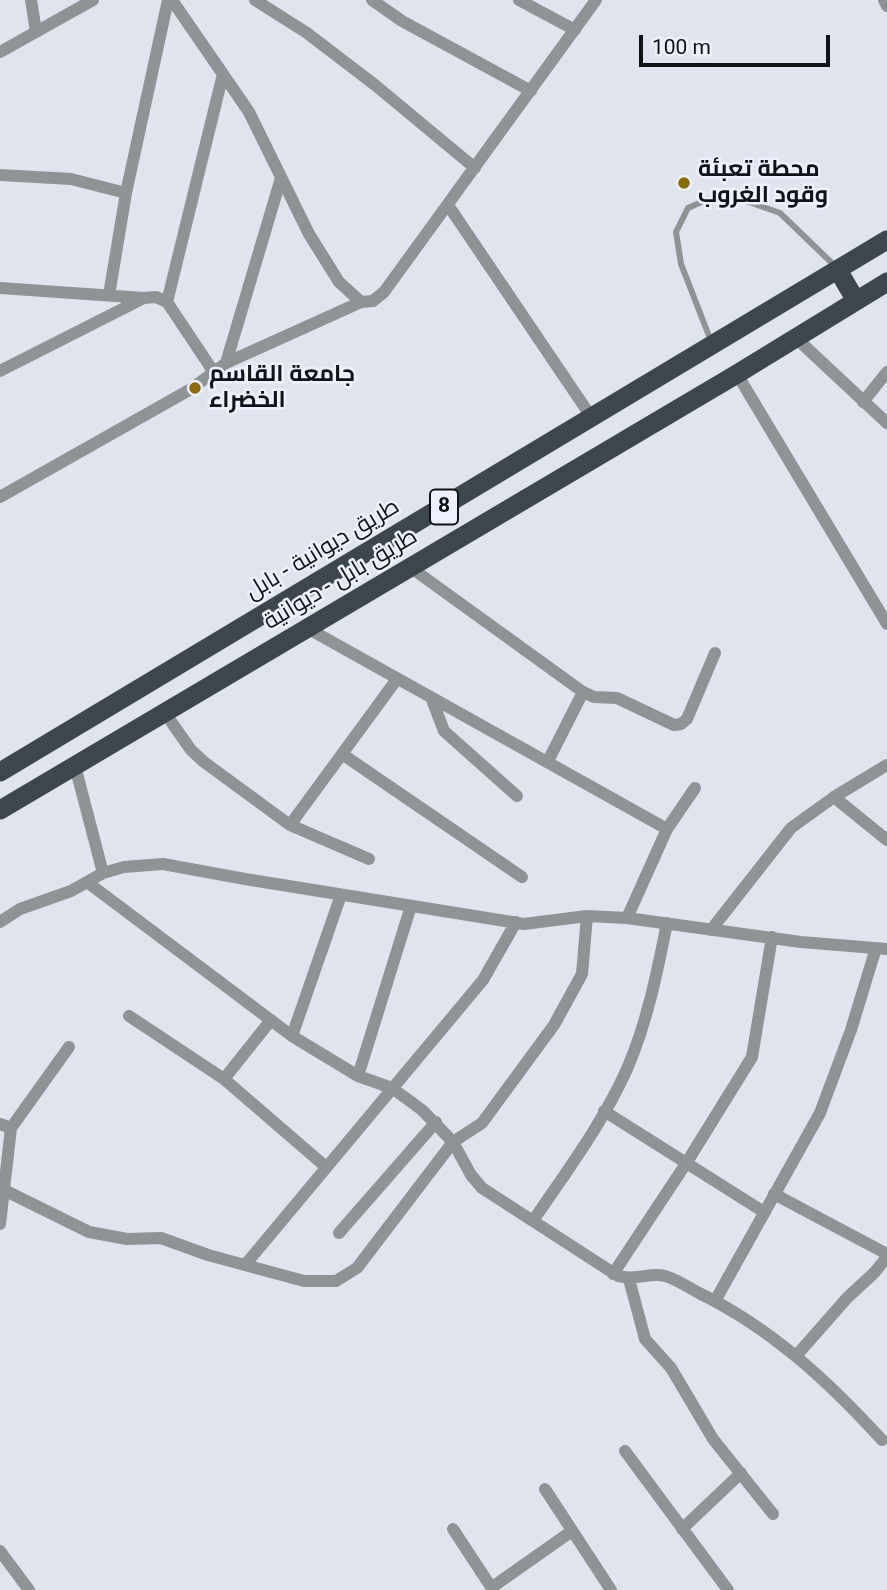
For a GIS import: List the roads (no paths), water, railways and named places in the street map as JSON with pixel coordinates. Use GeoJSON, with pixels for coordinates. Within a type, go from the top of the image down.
{"type":"FeatureCollection","features":[{"type":"Feature","properties":{"kind":"highway","name":"طريق ديوانية - بابل"},"geometry":{"type":"LineString","coordinates":[[3,771],[887,240]]}},
{"type":"Feature","properties":{"kind":"highway"},"geometry":{"type":"LineString","coordinates":[[838,270],[856,301]]}},
{"type":"Feature","properties":{"kind":"highway","name":"طريق بابل - ديوانية"},"geometry":{"type":"LineString","coordinates":[[14,802],[737,374],[887,282]]}},
{"type":"Feature","properties":{"kind":"highway"},"geometry":{"type":"LineString","coordinates":[[524,459],[520,466],[522,481],[527,486],[540,490]]}},
{"type":"Feature","properties":{"kind":"highway"},"geometry":{"type":"LineString","coordinates":[[489,480],[502,485],[507,491],[509,498],[504,512]]}},
{"type":"Feature","properties":{"kind":"highway"},"geometry":{"type":"LineString","coordinates":[[3,771],[7,797],[14,802]]}},
{"type":"Feature","properties":{"kind":"street"},"geometry":{"type":"LineString","coordinates":[[31,0],[36,31]]}},
{"type":"Feature","properties":{"kind":"street"},"geometry":{"type":"LineString","coordinates":[[0,52],[93,0]]}},
{"type":"Feature","properties":{"kind":"street"},"geometry":{"type":"LineString","coordinates":[[170,0],[249,112],[309,234],[331,270],[339,282],[361,302]]}},
{"type":"Feature","properties":{"kind":"street"},"geometry":{"type":"LineString","coordinates":[[109,295],[126,193],[170,0]]}},
{"type":"Feature","properties":{"kind":"street"},"geometry":{"type":"LineString","coordinates":[[256,0],[307,33],[375,85],[475,169]]}},
{"type":"Feature","properties":{"kind":"street"},"geometry":{"type":"LineString","coordinates":[[372,0],[401,21],[531,91]]}},
{"type":"Feature","properties":{"kind":"street"},"geometry":{"type":"LineString","coordinates":[[519,0],[575,30]]}},
{"type":"Feature","properties":{"kind":"street"},"geometry":{"type":"LineString","coordinates":[[0,497],[191,389],[226,363],[361,302],[373,301],[384,292],[596,0]]}},
{"type":"Feature","properties":{"kind":"street"},"geometry":{"type":"LineString","coordinates":[[884,0],[887,6]]}},
{"type":"Feature","properties":{"kind":"street"},"geometry":{"type":"LineString","coordinates":[[167,302],[223,74]]}},
{"type":"Feature","properties":{"kind":"street"},"geometry":{"type":"LineString","coordinates":[[0,175],[71,179],[126,193]]}},
{"type":"Feature","properties":{"kind":"street"},"geometry":{"type":"LineString","coordinates":[[226,363],[281,178]]}},
{"type":"Feature","properties":{"kind":"street"},"geometry":{"type":"LineString","coordinates":[[448,205],[592,418]]}},
{"type":"Feature","properties":{"kind":"street"},"geometry":{"type":"LineString","coordinates":[[0,288],[156,297],[167,302],[213,371]]}},
{"type":"Feature","properties":{"kind":"street"},"geometry":{"type":"LineString","coordinates":[[0,372],[144,298]]}},
{"type":"Feature","properties":{"kind":"street"},"geometry":{"type":"LineString","coordinates":[[796,338],[887,423]]}},
{"type":"Feature","properties":{"kind":"street"},"geometry":{"type":"LineString","coordinates":[[863,402],[887,372]]}},
{"type":"Feature","properties":{"kind":"street"},"geometry":{"type":"LineString","coordinates":[[737,374],[887,624]]}},
{"type":"Feature","properties":{"kind":"street"},"geometry":{"type":"LineString","coordinates":[[411,567],[583,692],[594,697],[617,698],[674,725],[687,719],[715,653]]}},
{"type":"Feature","properties":{"kind":"street"},"geometry":{"type":"LineString","coordinates":[[307,628],[667,828]]}},
{"type":"Feature","properties":{"kind":"street"},"geometry":{"type":"LineString","coordinates":[[290,825],[397,679]]}},
{"type":"Feature","properties":{"kind":"street"},"geometry":{"type":"LineString","coordinates":[[548,761],[583,692]]}},
{"type":"Feature","properties":{"kind":"street"},"geometry":{"type":"LineString","coordinates":[[430,697],[444,731],[517,796]]}},
{"type":"Feature","properties":{"kind":"street"},"geometry":{"type":"LineString","coordinates":[[165,713],[191,750],[204,762],[290,825],[369,859]]}},
{"type":"Feature","properties":{"kind":"street"},"geometry":{"type":"LineString","coordinates":[[342,754],[522,877]]}},
{"type":"Feature","properties":{"kind":"street"},"geometry":{"type":"LineString","coordinates":[[711,930],[791,828],[834,797],[887,765]]}},
{"type":"Feature","properties":{"kind":"street"},"geometry":{"type":"LineString","coordinates":[[75,766],[103,873]]}},
{"type":"Feature","properties":{"kind":"street"},"geometry":{"type":"LineString","coordinates":[[627,918],[667,828],[695,789]]}},
{"type":"Feature","properties":{"kind":"street"},"geometry":{"type":"LineString","coordinates":[[834,797],[887,840]]}},
{"type":"Feature","properties":{"kind":"street"},"geometry":{"type":"LineString","coordinates":[[0,922],[20,909],[71,891],[103,873],[124,867],[163,864],[524,923],[587,916],[627,918],[711,930],[882,948],[820,1113],[715,1301]]}},
{"type":"Feature","properties":{"kind":"street"},"geometry":{"type":"LineString","coordinates":[[87,882],[292,1036],[358,1076],[392,1088],[436,1122],[453,1142],[481,1188],[613,1274],[629,1279],[666,1276],[715,1301],[774,1339],[837,1390],[882,1440]]}},
{"type":"Feature","properties":{"kind":"street"},"geometry":{"type":"LineString","coordinates":[[292,1036],[341,895]]}},
{"type":"Feature","properties":{"kind":"street"},"geometry":{"type":"LineString","coordinates":[[358,1076],[411,906]]}},
{"type":"Feature","properties":{"kind":"street"},"geometry":{"type":"LineString","coordinates":[[4,1190],[89,1232],[127,1239],[161,1238],[208,1255],[304,1281],[336,1281],[357,1268],[453,1142],[482,1123],[554,1025],[582,974],[587,916]]}},
{"type":"Feature","properties":{"kind":"street"},"geometry":{"type":"LineString","coordinates":[[245,1265],[483,980],[516,922]]}},
{"type":"Feature","properties":{"kind":"street"},"geometry":{"type":"LineString","coordinates":[[533,1222],[604,1111],[626,1070],[652,1000],[667,923]]}},
{"type":"Feature","properties":{"kind":"street"},"geometry":{"type":"LineString","coordinates":[[613,1274],[752,1057],[772,937]]}},
{"type":"Feature","properties":{"kind":"street"},"geometry":{"type":"LineString","coordinates":[[129,1016],[224,1079],[326,1167]]}},
{"type":"Feature","properties":{"kind":"street"},"geometry":{"type":"LineString","coordinates":[[224,1079],[271,1020]]}},
{"type":"Feature","properties":{"kind":"street"},"geometry":{"type":"LineString","coordinates":[[0,1224],[6,1126],[69,1047]]}},
{"type":"Feature","properties":{"kind":"street"},"geometry":{"type":"LineString","coordinates":[[604,1111],[764,1212]]}},
{"type":"Feature","properties":{"kind":"street"},"geometry":{"type":"LineString","coordinates":[[339,1233],[436,1122]]}},
{"type":"Feature","properties":{"kind":"street"},"geometry":{"type":"LineString","coordinates":[[774,1194],[887,1255],[874,1273],[847,1298],[796,1356]]}},
{"type":"Feature","properties":{"kind":"street"},"geometry":{"type":"LineString","coordinates":[[629,1279],[645,1339],[671,1368],[713,1439],[773,1514]]}},
{"type":"Feature","properties":{"kind":"street"},"geometry":{"type":"LineString","coordinates":[[625,1451],[728,1590]]}},
{"type":"Feature","properties":{"kind":"street"},"geometry":{"type":"LineString","coordinates":[[682,1529],[741,1474]]}},
{"type":"Feature","properties":{"kind":"street"},"geometry":{"type":"LineString","coordinates":[[545,1489],[611,1590]]}},
{"type":"Feature","properties":{"kind":"street"},"geometry":{"type":"LineString","coordinates":[[453,1529],[492,1589],[572,1531]]}},
{"type":"Feature","properties":{"kind":"street"},"geometry":{"type":"LineString","coordinates":[[0,1551],[29,1590]]}},
{"type":"Feature","properties":{"kind":"lane"},"geometry":{"type":"LineString","coordinates":[[713,346],[681,264],[676,232],[688,208],[706,200],[732,196],[780,212],[838,270]]}},
{"type":"Feature","properties":{"kind":"place","name":"محطة تعبئة وقود الغروب"},"geometry":{"type":"Point","coordinates":[684,183]}},
{"type":"Feature","properties":{"kind":"place","name":"جامعة القاسم الخضراء"},"geometry":{"type":"Point","coordinates":[195,388]}}]}
